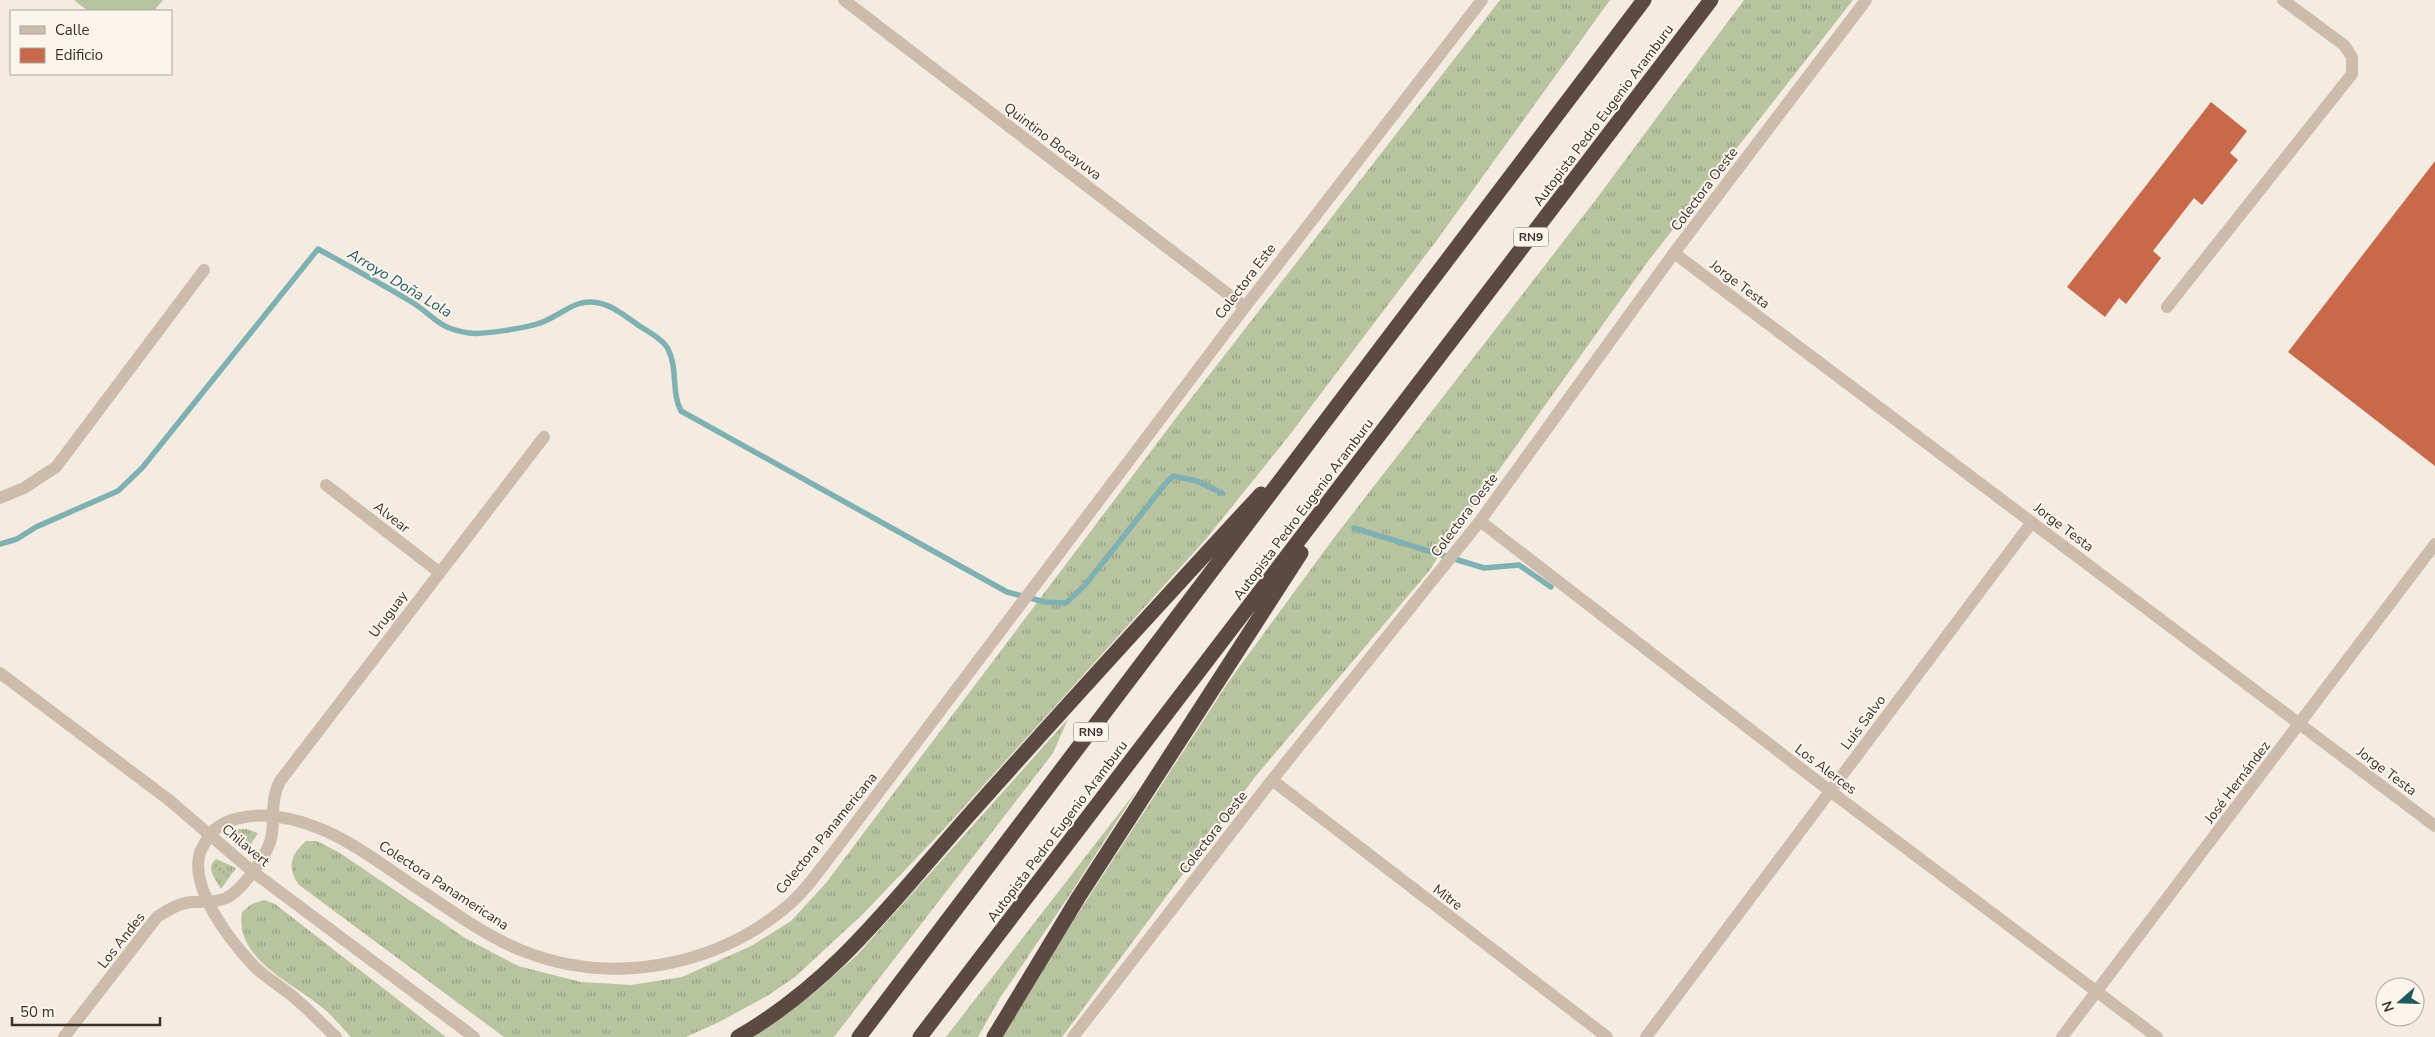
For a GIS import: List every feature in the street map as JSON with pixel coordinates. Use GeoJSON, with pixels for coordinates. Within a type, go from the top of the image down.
{"type":"FeatureCollection","features":[{"type":"Feature","properties":{"kind":"highway","name":"RN9"},"geometry":{"type":"LineString","coordinates":[[860,1037],[1644,0]]}},
{"type":"Feature","properties":{"kind":"highway","name":"Autopista Pedro Eugenio Aramburu"},"geometry":{"type":"LineString","coordinates":[[920,1037],[1711,0]]}},
{"type":"Feature","properties":{"kind":"highway"},"geometry":{"type":"LineString","coordinates":[[1626,111],[1722,0]]}},
{"type":"Feature","properties":{"kind":"highway"},"geometry":{"type":"LineString","coordinates":[[738,1037],[792,1002],[828,972],[861,939],[975,808],[1323,427]]}},
{"type":"Feature","properties":{"kind":"highway"},"geometry":{"type":"LineString","coordinates":[[994,1037],[1078,898],[1262,616],[1350,473]]}},
{"type":"Feature","properties":{"kind":"street","name":"Quintino Bocayuva"},"geometry":{"type":"LineString","coordinates":[[844,0],[1244,307]]}},
{"type":"Feature","properties":{"kind":"street","name":"Colectora Este"},"geometry":{"type":"LineString","coordinates":[[1036,584],[1244,307],[1482,0]]}},
{"type":"Feature","properties":{"kind":"street","name":"Colectora Oeste"},"geometry":{"type":"LineString","coordinates":[[1073,1037],[1272,780],[1480,521],[1674,253],[1866,0]]}},
{"type":"Feature","properties":{"kind":"street"},"geometry":{"type":"LineString","coordinates":[[2167,307],[2352,74],[2352,57],[2344,45],[2283,0]]}},
{"type":"Feature","properties":{"kind":"street","name":"Jorge Testa"},"geometry":{"type":"LineString","coordinates":[[1674,253],[2435,826]]}},
{"type":"Feature","properties":{"kind":"street"},"geometry":{"type":"LineString","coordinates":[[0,498],[24,488],[56,467],[204,270]]}},
{"type":"Feature","properties":{"kind":"street","name":"Uruguay"},"geometry":{"type":"LineString","coordinates":[[272,816],[274,793],[280,781],[544,437]]}},
{"type":"Feature","properties":{"kind":"street","name":"Alvear"},"geometry":{"type":"LineString","coordinates":[[326,485],[439,572]]}},
{"type":"Feature","properties":{"kind":"street","name":"Los Alerces"},"geometry":{"type":"LineString","coordinates":[[1480,521],[1830,791],[2157,1037]]}},
{"type":"Feature","properties":{"kind":"street","name":"Luis Salvo"},"geometry":{"type":"LineString","coordinates":[[1646,1037],[2032,522]]}},
{"type":"Feature","properties":{"kind":"street","name":"José Hernández"},"geometry":{"type":"LineString","coordinates":[[2062,1037],[2435,544]]}},
{"type":"Feature","properties":{"kind":"street","name":"Colectora Panamericana"},"geometry":{"type":"LineString","coordinates":[[272,816],[315,826],[343,837],[489,934],[523,951],[584,967],[610,969],[642,968],[679,962],[736,940],[752,931],[793,901],[842,841],[1036,584]]}},
{"type":"Feature","properties":{"kind":"street","name":"Chilavert"},"geometry":{"type":"LineString","coordinates":[[0,673],[169,800],[252,871],[474,1037]]}},
{"type":"Feature","properties":{"kind":"street","name":"Mitre"},"geometry":{"type":"LineString","coordinates":[[1272,780],[1607,1037]]}},
{"type":"Feature","properties":{"kind":"street"},"geometry":{"type":"LineString","coordinates":[[207,901],[226,898],[241,888],[263,855],[272,836],[272,816],[246,816],[224,823],[210,834],[200,853],[199,875],[207,901],[230,937],[256,968],[297,1000],[336,1037]]}},
{"type":"Feature","properties":{"kind":"street","name":"Los Andes"},"geometry":{"type":"LineString","coordinates":[[64,1037],[157,918],[172,908],[189,902],[207,901]]}},
{"type":"Feature","properties":{"kind":"path"},"geometry":{"type":"LineString","coordinates":[[213,864],[228,876]]}},
{"type":"Feature","properties":{"kind":"green space"},"geometry":{"type":"Polygon","coordinates":[[[74,0],[163,0],[155,10],[87,10],[74,0]]]}},
{"type":"Feature","properties":{"kind":"green space"},"geometry":{"type":"Polygon","coordinates":[[[1500,0],[1610,0],[1437,240],[1288,437],[1206,539],[945,828],[864,913],[795,977],[767,996],[719,1022],[686,1037],[504,1037],[299,885],[295,879],[292,867],[296,851],[306,841],[317,841],[340,853],[465,938],[518,966],[581,982],[631,985],[682,977],[751,946],[791,921],[826,883],[1179,414],[1500,0]]]}},
{"type":"Feature","properties":{"kind":"green space"},"geometry":{"type":"Polygon","coordinates":[[[1744,0],[1853,0],[1649,260],[1461,523],[1429,571],[1255,777],[1062,1037],[1001,1037],[1038,975],[1229,681],[1333,539],[1597,198],[1744,0]]]}},
{"type":"Feature","properties":{"kind":"green space"},"geometry":{"type":"Polygon","coordinates":[[[1068,719],[1053,753],[834,1037],[751,1037],[813,994],[857,955],[1068,719]]]}},
{"type":"Feature","properties":{"kind":"green space"},"geometry":{"type":"Polygon","coordinates":[[[1137,790],[1069,896],[1000,998],[978,1037],[946,1037],[1137,790]]]}},
{"type":"Feature","properties":{"kind":"green space"},"geometry":{"type":"Polygon","coordinates":[[[236,829],[246,829],[258,833],[249,847],[240,840],[236,829]]]}},
{"type":"Feature","properties":{"kind":"green space"},"geometry":{"type":"Polygon","coordinates":[[[216,859],[236,868],[221,889],[211,870],[211,866],[216,859]]]}},
{"type":"Feature","properties":{"kind":"green space"},"geometry":{"type":"Polygon","coordinates":[[[264,900],[275,904],[446,1037],[351,1037],[335,1019],[312,999],[269,969],[247,944],[242,929],[242,912],[252,904],[264,900]]]}},
{"type":"Feature","properties":{"kind":"building"},"geometry":{"type":"Polygon","coordinates":[[[2211,102],[2247,131],[2230,153],[2238,160],[2202,205],[2194,198],[2153,251],[2161,258],[2126,304],[2119,298],[2105,317],[2067,287],[2211,102]]]}},
{"type":"Feature","properties":{"kind":"building"},"geometry":{"type":"Polygon","coordinates":[[[2435,161],[2435,466],[2288,352],[2435,161]]]}},
{"type":"Feature","properties":{"kind":"waterway","name":"Arroyo Doña Lola"},"geometry":{"type":"LineString","coordinates":[[0,544],[17,539],[36,527],[118,491],[142,468],[318,249],[410,301],[442,325],[458,331],[475,333],[515,329],[547,320],[575,305],[590,302],[599,303],[620,312],[666,345],[673,364],[676,396],[681,411],[1007,592],[1045,602],[1066,603],[1085,585],[1173,476],[1197,481],[1222,493]]}},
{"type":"Feature","properties":{"kind":"waterway"},"geometry":{"type":"LineString","coordinates":[[1354,528],[1484,568],[1519,565],[1551,587]]}}]}
